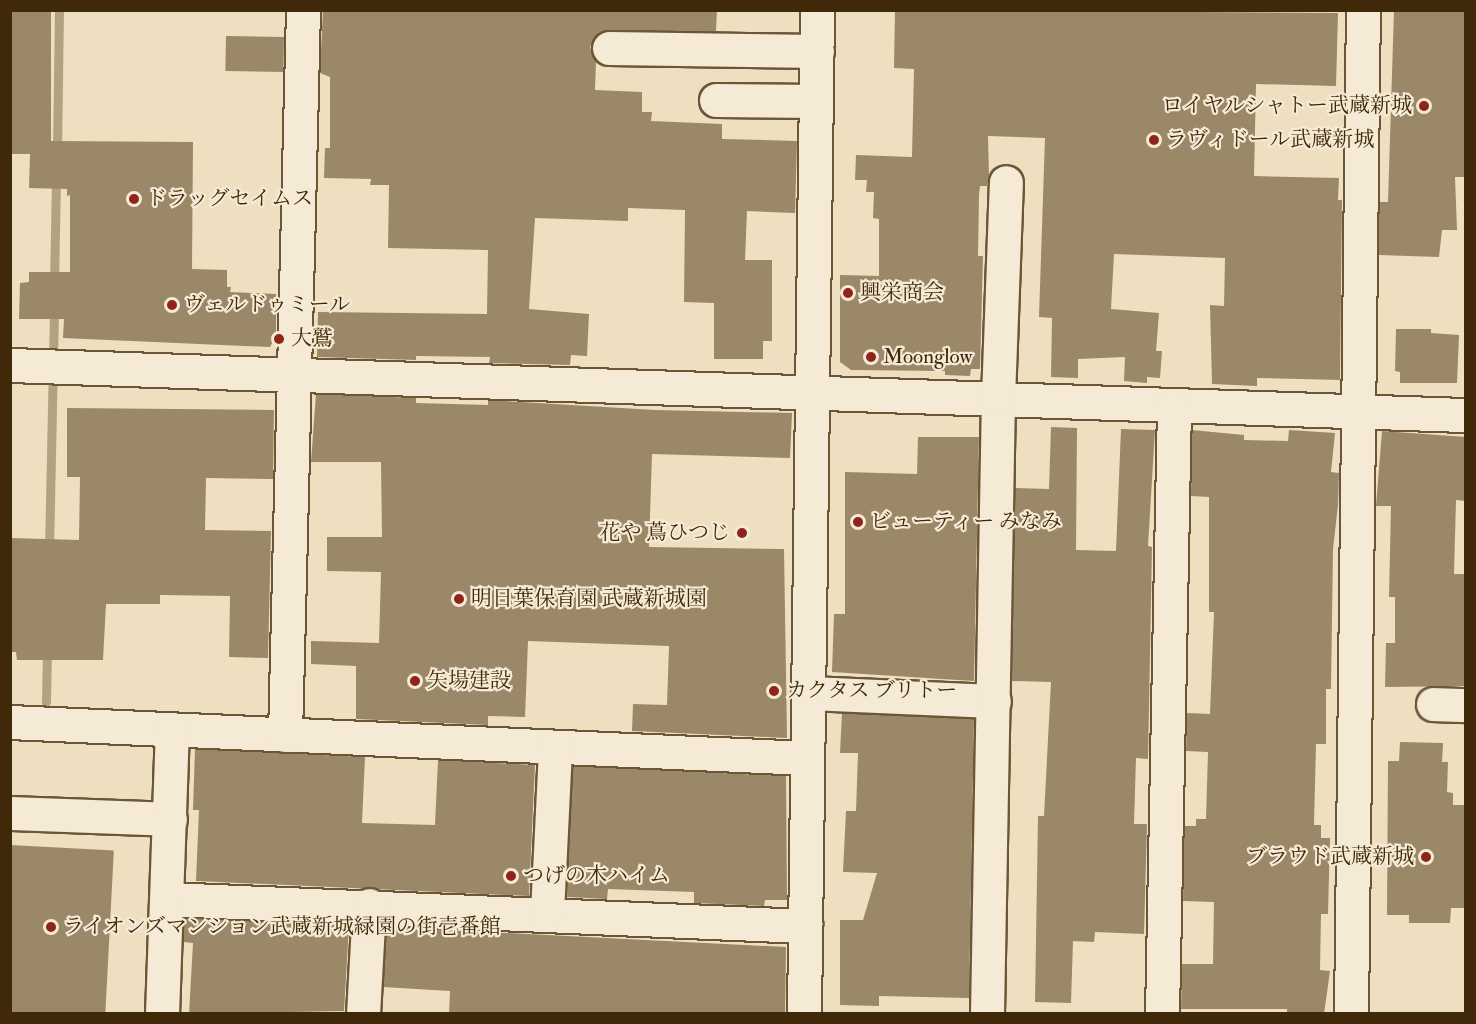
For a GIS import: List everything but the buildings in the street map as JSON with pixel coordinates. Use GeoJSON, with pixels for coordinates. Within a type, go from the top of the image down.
{"type":"FeatureCollection","features":[{"type":"Feature","properties":{"kind":"street"},"geometry":{"type":"LineString","coordinates":[[285,735],[303,10]]}},
{"type":"Feature","properties":{"kind":"street"},"geometry":{"type":"LineString","coordinates":[[804,1014],[817,10]]}},
{"type":"Feature","properties":{"kind":"street"},"geometry":{"type":"LineString","coordinates":[[1351,1014],[1363,10]]}},
{"type":"Feature","properties":{"kind":"street"},"geometry":{"type":"LineString","coordinates":[[609,48],[816,51]]}},
{"type":"Feature","properties":{"kind":"street"},"geometry":{"type":"LineString","coordinates":[[716,100],[816,101]]}},
{"type":"Feature","properties":{"kind":"street"},"geometry":{"type":"LineString","coordinates":[[987,1014],[998,398],[1006,182]]}},
{"type":"Feature","properties":{"kind":"street"},"geometry":{"type":"LineString","coordinates":[[10,365],[1466,415]]}},
{"type":"Feature","properties":{"kind":"street"},"geometry":{"type":"LineString","coordinates":[[1162,1014],[1174,405]]}},
{"type":"Feature","properties":{"kind":"street"},"geometry":{"type":"LineString","coordinates":[[808,693],[994,701]]}},
{"type":"Feature","properties":{"kind":"street"},"geometry":{"type":"LineString","coordinates":[[1434,704],[1466,705]]}},
{"type":"Feature","properties":{"kind":"street"},"geometry":{"type":"LineString","coordinates":[[10,722],[807,758]]}},
{"type":"Feature","properties":{"kind":"street"},"geometry":{"type":"LineString","coordinates":[[162,1014],[168,899],[172,730]]}},
{"type":"Feature","properties":{"kind":"street"},"geometry":{"type":"LineString","coordinates":[[547,913],[555,747]]}},
{"type":"Feature","properties":{"kind":"street"},"geometry":{"type":"LineString","coordinates":[[10,813],[170,819]]}},
{"type":"Feature","properties":{"kind":"street"},"geometry":{"type":"LineString","coordinates":[[168,899],[369,905],[805,926]]}},
{"type":"Feature","properties":{"kind":"street"},"geometry":{"type":"LineString","coordinates":[[363,1014],[369,905]]}},
{"type":"Feature","properties":{"kind":"waterway"},"geometry":{"type":"LineString","coordinates":[[57,152],[59,10]]}},
{"type":"Feature","properties":{"kind":"waterway"},"geometry":{"type":"LineString","coordinates":[[54,284],[56,178]]}},
{"type":"Feature","properties":{"kind":"waterway"},"geometry":{"type":"LineString","coordinates":[[49,551],[54,307]]}},
{"type":"Feature","properties":{"kind":"waterway"},"geometry":{"type":"LineString","coordinates":[[46,702],[47,649]]}},
{"type":"Feature","properties":{"kind":"place","name":"ロイヤルシャトー武蔵新城"},"geometry":{"type":"Point","coordinates":[1424,106]}},
{"type":"Feature","properties":{"kind":"place","name":"ラヴィドール武蔵新城"},"geometry":{"type":"Point","coordinates":[1154,140]}},
{"type":"Feature","properties":{"kind":"place","name":"ドラッグセイムス"},"geometry":{"type":"Point","coordinates":[134,199]}},
{"type":"Feature","properties":{"kind":"place","name":"興栄商会"},"geometry":{"type":"Point","coordinates":[848,293]}},
{"type":"Feature","properties":{"kind":"place","name":"ヴェルドゥミール"},"geometry":{"type":"Point","coordinates":[172,305]}},
{"type":"Feature","properties":{"kind":"place","name":"大鷲"},"geometry":{"type":"Point","coordinates":[279,339]}},
{"type":"Feature","properties":{"kind":"place","name":"Moonglow"},"geometry":{"type":"Point","coordinates":[871,357]}},
{"type":"Feature","properties":{"kind":"place","name":"ビューティー みなみ"},"geometry":{"type":"Point","coordinates":[858,522]}},
{"type":"Feature","properties":{"kind":"place","name":"花や 蔦ひつじ"},"geometry":{"type":"Point","coordinates":[742,533]}},
{"type":"Feature","properties":{"kind":"place","name":"明日葉保育園 武蔵新城園"},"geometry":{"type":"Point","coordinates":[459,599]}},
{"type":"Feature","properties":{"kind":"place","name":"矢場建設"},"geometry":{"type":"Point","coordinates":[415,681]}},
{"type":"Feature","properties":{"kind":"place","name":"カクタス ブリトー"},"geometry":{"type":"Point","coordinates":[774,691]}},
{"type":"Feature","properties":{"kind":"place","name":"ブラウド武蔵新城"},"geometry":{"type":"Point","coordinates":[1426,857]}},
{"type":"Feature","properties":{"kind":"place","name":"つげの木ハイム"},"geometry":{"type":"Point","coordinates":[511,876]}},
{"type":"Feature","properties":{"kind":"place","name":"ライオンズマンション武蔵新城緑園の街壱番館"},"geometry":{"type":"Point","coordinates":[51,927]}}]}
